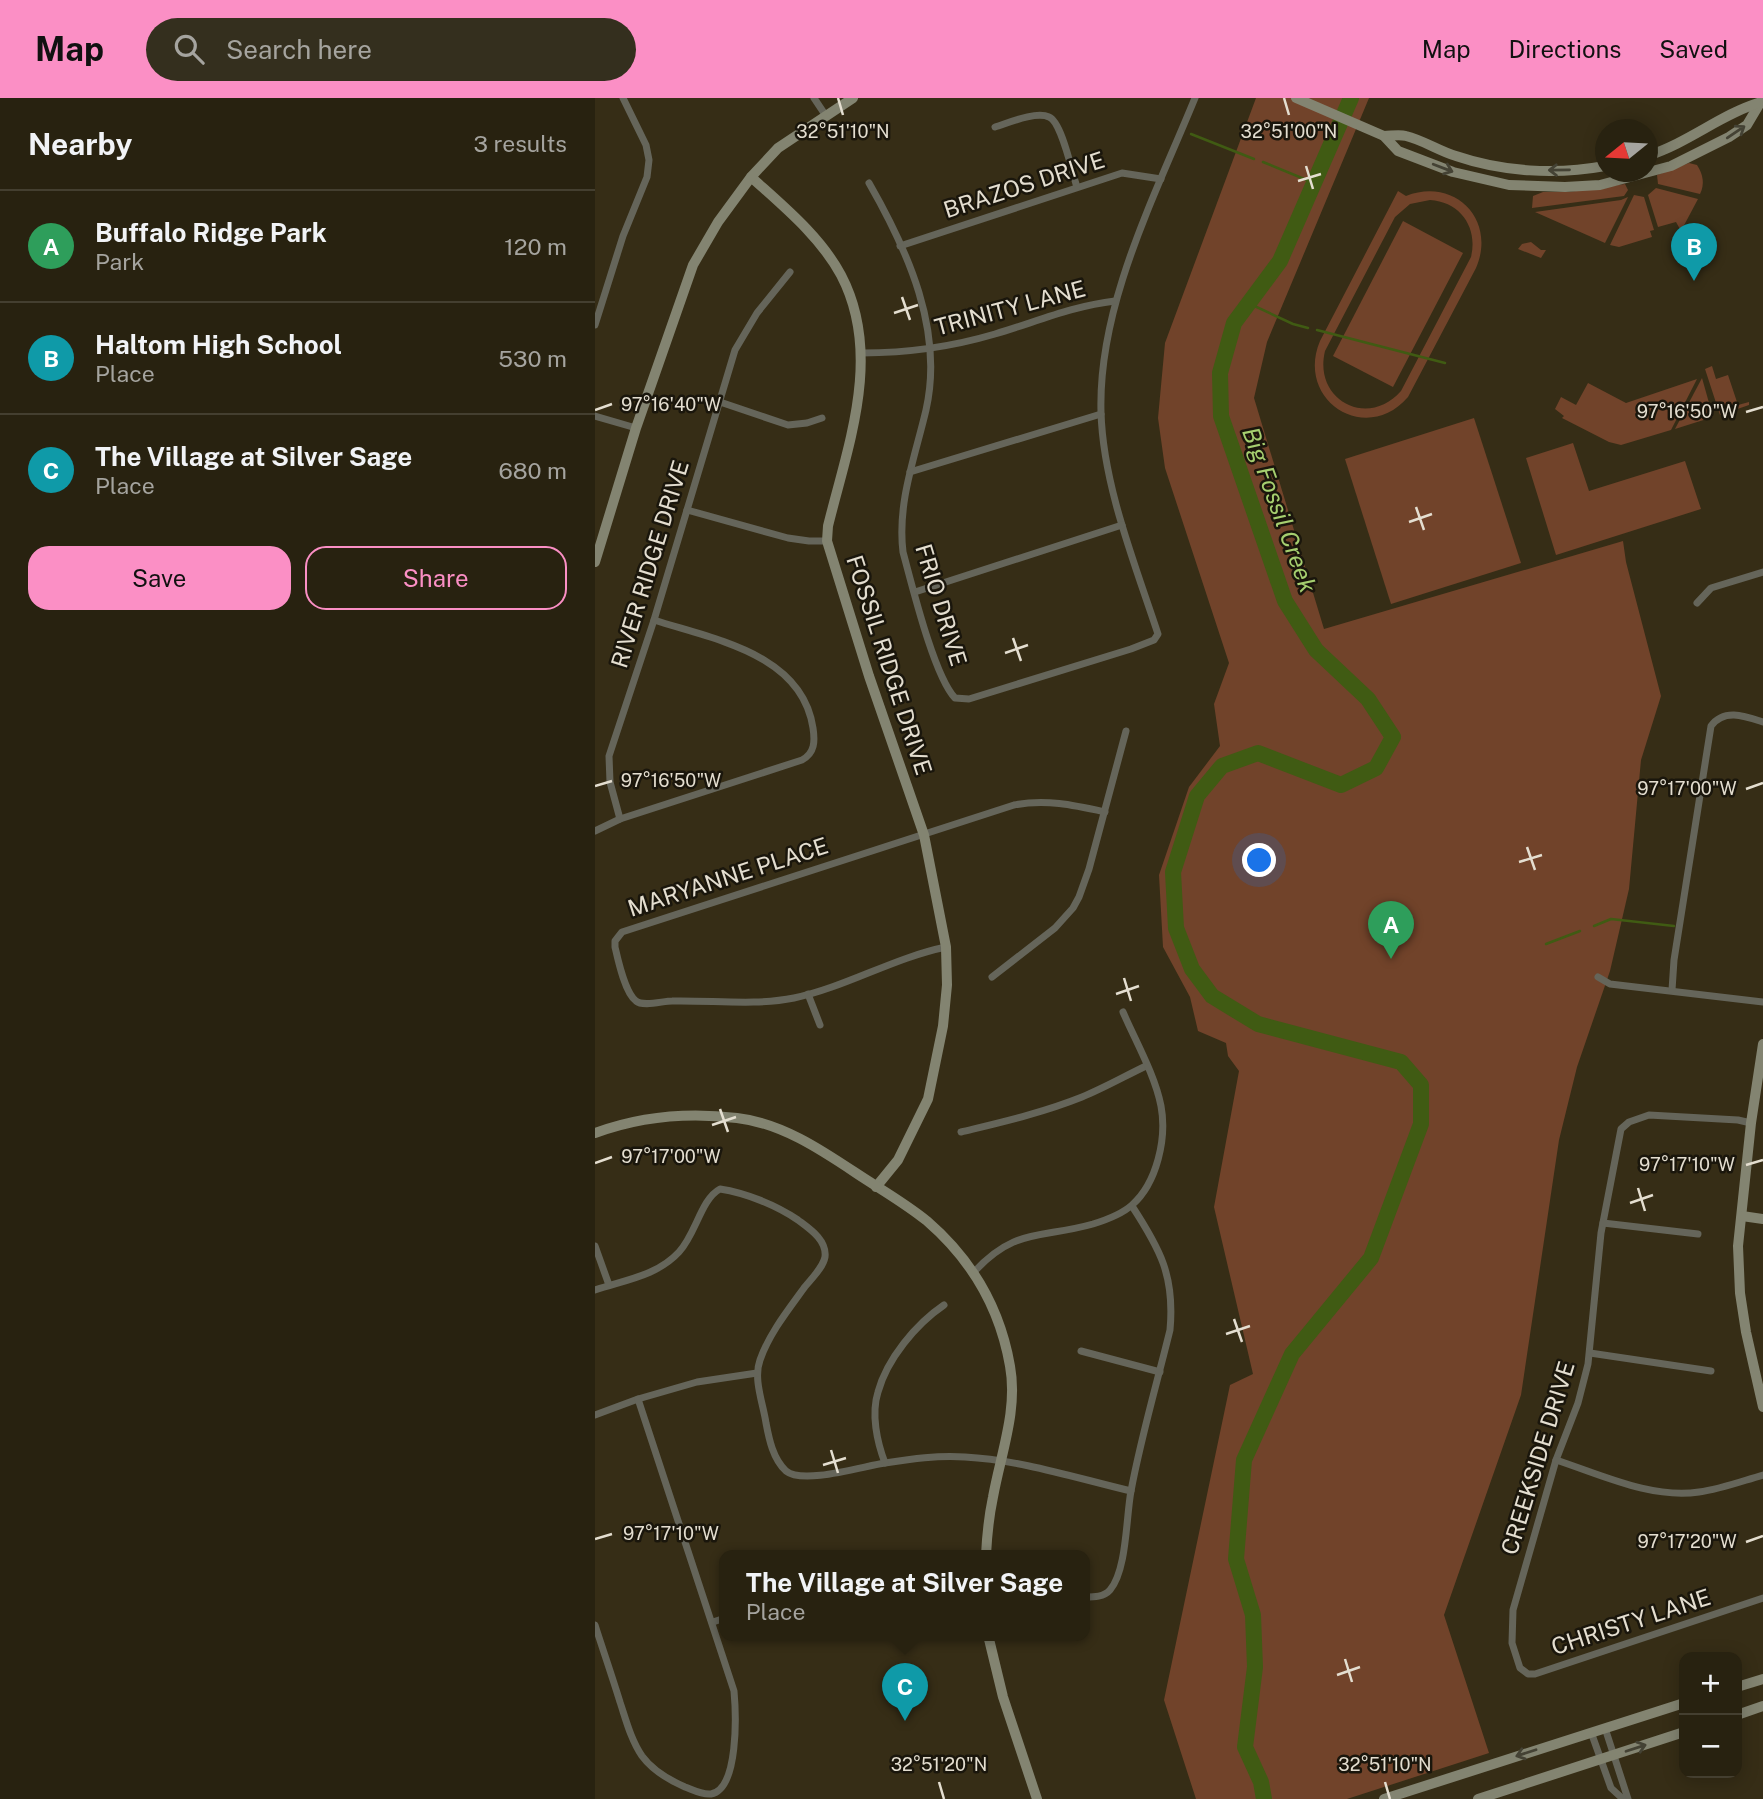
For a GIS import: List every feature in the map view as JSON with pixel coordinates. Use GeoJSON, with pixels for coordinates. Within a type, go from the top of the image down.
{"type":"FeatureCollection","features":[{"type":"Feature","properties":{"kind":"main road"},"geometry":{"type":"LineString","coordinates":[[595,562],[636,428],[692,265],[718,222],[751,177],[778,148],[853,98]]}},
{"type":"Feature","properties":{"kind":"main road"},"geometry":{"type":"LineString","coordinates":[[1296,98],[1384,136],[1398,151],[1484,181],[1523,186],[1600,185],[1671,166],[1747,125],[1761,101]]}},
{"type":"Feature","properties":{"kind":"main road"},"geometry":{"type":"LineString","coordinates":[[1658,152],[1720,122],[1737,109],[1761,101]]}},
{"type":"Feature","properties":{"kind":"main road"},"geometry":{"type":"LineString","coordinates":[[1696,134],[1702,151]]}},
{"type":"Feature","properties":{"kind":"main road"},"geometry":{"type":"LineString","coordinates":[[1384,136],[1404,135],[1455,156],[1490,166],[1526,171],[1595,167]]}},
{"type":"Feature","properties":{"kind":"main road"},"geometry":{"type":"LineString","coordinates":[[1513,169],[1523,186]]}},
{"type":"Feature","properties":{"kind":"main road"},"geometry":{"type":"LineString","coordinates":[[1523,186],[1526,171]]}},
{"type":"Feature","properties":{"kind":"main road","name":"FOSSIL RIDGE DRIVE"},"geometry":{"type":"LineString","coordinates":[[751,177],[819,244],[841,276],[854,310],[862,353],[858,403],[828,526],[827,541],[869,676],[924,835],[946,947],[947,985],[943,1026],[928,1099],[898,1160],[876,1187]]}},
{"type":"Feature","properties":{"kind":"main road"},"geometry":{"type":"LineString","coordinates":[[1763,1044],[1751,1123],[1738,1246],[1740,1293],[1763,1407]]}},
{"type":"Feature","properties":{"kind":"main road"},"geometry":{"type":"LineString","coordinates":[[595,1133],[637,1120],[677,1115],[739,1118],[806,1140],[926,1221],[947,1240],[973,1273],[993,1305],[1010,1368],[1011,1407],[993,1496],[987,1550]]}},
{"type":"Feature","properties":{"kind":"main road"},"geometry":{"type":"LineString","coordinates":[[1742,1216],[1763,1219]]}},
{"type":"Feature","properties":{"kind":"main road"},"geometry":{"type":"LineString","coordinates":[[989,1641],[1003,1697],[1037,1799]]}},
{"type":"Feature","properties":{"kind":"main road"},"geometry":{"type":"LineString","coordinates":[[1742,1685],[1763,1679]]}},
{"type":"Feature","properties":{"kind":"main road"},"geometry":{"type":"LineString","coordinates":[[1384,1799],[1679,1705]]}},
{"type":"Feature","properties":{"kind":"main road"},"geometry":{"type":"LineString","coordinates":[[1742,1713],[1763,1706]]}},
{"type":"Feature","properties":{"kind":"main road"},"geometry":{"type":"LineString","coordinates":[[1478,1799],[1679,1734]]}},
{"type":"Feature","properties":{"kind":"street"},"geometry":{"type":"LineString","coordinates":[[595,325],[623,236],[647,177],[649,160],[646,145],[623,98]]}},
{"type":"Feature","properties":{"kind":"street"},"geometry":{"type":"LineString","coordinates":[[814,98],[826,116]]}},
{"type":"Feature","properties":{"kind":"street"},"geometry":{"type":"LineString","coordinates":[[915,592],[1122,525],[1110,479],[1101,414],[1107,337],[1115,301],[1195,98]]}},
{"type":"Feature","properties":{"kind":"street"},"geometry":{"type":"LineString","coordinates":[[995,127],[1023,118],[1052,118],[1062,138],[1077,187]]}},
{"type":"Feature","properties":{"kind":"street","name":"BRAZOS DRIVE"},"geometry":{"type":"LineString","coordinates":[[900,246],[1122,173],[1161,180]]}},
{"type":"Feature","properties":{"kind":"street","name":"FRIO DRIVE"},"geometry":{"type":"LineString","coordinates":[[869,183],[887,215],[922,300],[931,349],[930,387],[904,498],[901,537],[903,552],[939,671],[955,698],[977,696],[1154,640],[1158,634],[1122,525]]}},
{"type":"Feature","properties":{"kind":"street","name":"RIVER RIDGE DRIVE"},"geometry":{"type":"LineString","coordinates":[[620,819],[610,782],[608,756],[654,620],[735,350],[745,332],[790,272]]}},
{"type":"Feature","properties":{"kind":"street","name":"TRINITY LANE"},"geometry":{"type":"LineString","coordinates":[[862,353],[931,349],[992,335],[1073,307],[1115,301]]}},
{"type":"Feature","properties":{"kind":"street"},"geometry":{"type":"LineString","coordinates":[[720,402],[788,425],[822,418]]}},
{"type":"Feature","properties":{"kind":"street"},"geometry":{"type":"LineString","coordinates":[[910,472],[1101,414]]}},
{"type":"Feature","properties":{"kind":"street"},"geometry":{"type":"LineString","coordinates":[[595,416],[636,428]]}},
{"type":"Feature","properties":{"kind":"street"},"geometry":{"type":"LineString","coordinates":[[687,510],[787,538],[827,541]]}},
{"type":"Feature","properties":{"kind":"street"},"geometry":{"type":"LineString","coordinates":[[1697,603],[1711,589],[1763,572]]}},
{"type":"Feature","properties":{"kind":"street"},"geometry":{"type":"LineString","coordinates":[[595,831],[620,819],[802,760],[814,749],[812,722],[804,700],[788,677],[777,668],[751,652],[654,620]]}},
{"type":"Feature","properties":{"kind":"street"},"geometry":{"type":"LineString","coordinates":[[1672,990],[1676,947],[1711,726],[1715,720],[1732,714],[1763,722]]}},
{"type":"Feature","properties":{"kind":"street"},"geometry":{"type":"LineString","coordinates":[[992,978],[1055,928],[1073,908],[1089,869],[1126,731]]}},
{"type":"Feature","properties":{"kind":"street","name":"MARYANNE PLACE"},"geometry":{"type":"LineString","coordinates":[[946,947],[894,961],[808,994],[777,1001],[672,1001],[641,1004],[633,999],[626,984],[615,941],[622,932],[976,816],[1031,802],[1059,802],[1105,812]]}},
{"type":"Feature","properties":{"kind":"street"},"geometry":{"type":"LineString","coordinates":[[1598,978],[1610,984],[1763,1002]]}},
{"type":"Feature","properties":{"kind":"street"},"geometry":{"type":"LineString","coordinates":[[808,994],[820,1025]]}},
{"type":"Feature","properties":{"kind":"street"},"geometry":{"type":"LineString","coordinates":[[973,1273],[990,1255],[1019,1239],[1095,1223],[1132,1206],[1145,1189],[1155,1167],[1163,1135],[1160,1103],[1123,1012]]}},
{"type":"Feature","properties":{"kind":"street"},"geometry":{"type":"LineString","coordinates":[[961,1132],[1049,1109],[1084,1096],[1146,1066]]}},
{"type":"Feature","properties":{"kind":"street","name":"CREEKSIDE DRIVE"},"geometry":{"type":"LineString","coordinates":[[1517,1661],[1512,1643],[1513,1611],[1556,1460],[1578,1403],[1590,1353],[1603,1223],[1621,1129],[1642,1116],[1738,1120],[1751,1123]]}},
{"type":"Feature","properties":{"kind":"street"},"geometry":{"type":"LineString","coordinates":[[595,1290],[632,1279],[670,1261],[689,1238],[711,1194],[720,1189],[759,1200],[794,1217],[819,1237],[825,1257],[823,1264],[782,1319],[760,1359],[757,1373],[769,1437],[776,1455],[788,1472],[794,1475],[820,1475],[885,1463],[950,1456],[1002,1461],[1131,1491]]}},
{"type":"Feature","properties":{"kind":"street"},"geometry":{"type":"LineString","coordinates":[[1090,1597],[1109,1591],[1116,1579],[1124,1550],[1131,1491],[1170,1330],[1171,1287],[1164,1260],[1154,1239],[1132,1206]]}},
{"type":"Feature","properties":{"kind":"street"},"geometry":{"type":"LineString","coordinates":[[1603,1223],[1698,1234]]}},
{"type":"Feature","properties":{"kind":"street"},"geometry":{"type":"LineString","coordinates":[[595,1246],[609,1285]]}},
{"type":"Feature","properties":{"kind":"street"},"geometry":{"type":"LineString","coordinates":[[885,1463],[877,1438],[875,1409],[882,1381],[900,1349],[932,1313],[944,1305]]}},
{"type":"Feature","properties":{"kind":"street"},"geometry":{"type":"LineString","coordinates":[[1080,1350],[1160,1372]]}},
{"type":"Feature","properties":{"kind":"street"},"geometry":{"type":"LineString","coordinates":[[1590,1353],[1711,1371]]}},
{"type":"Feature","properties":{"kind":"street"},"geometry":{"type":"LineString","coordinates":[[595,1415],[638,1399],[709,1379],[757,1373]]}},
{"type":"Feature","properties":{"kind":"street"},"geometry":{"type":"LineString","coordinates":[[638,1399],[719,1641]]}},
{"type":"Feature","properties":{"kind":"street"},"geometry":{"type":"LineString","coordinates":[[1556,1460],[1641,1488],[1665,1493],[1714,1490],[1763,1475]]}},
{"type":"Feature","properties":{"kind":"street","name":"CHRISTY LANE"},"geometry":{"type":"LineString","coordinates":[[1517,1661],[1520,1668],[1528,1674],[1535,1674],[1763,1598]]}},
{"type":"Feature","properties":{"kind":"street"},"geometry":{"type":"LineString","coordinates":[[713,1622],[719,1620]]}},
{"type":"Feature","properties":{"kind":"street"},"geometry":{"type":"LineString","coordinates":[[595,1625],[629,1730],[641,1755],[650,1766],[674,1783],[701,1794],[718,1791],[726,1783],[730,1771],[736,1708],[731,1678],[719,1641]]}},
{"type":"Feature","properties":{"kind":"street"},"geometry":{"type":"LineString","coordinates":[[1605,1728],[1626,1799]]}},
{"type":"Feature","properties":{"kind":"street"},"geometry":{"type":"LineString","coordinates":[[1591,1732],[1611,1788],[1626,1799]]}},
{"type":"Feature","properties":{"kind":"shaded area"},"geometry":{"type":"Polygon","coordinates":[[[1256,98],[1369,98],[1267,342],[1254,398],[1324,629],[1623,541],[1661,696],[1641,760],[1629,889],[1610,971],[1577,1067],[1559,1140],[1521,1395],[1444,1615],[1489,1753],[1347,1799],[1196,1799],[1164,1700],[1230,1385],[1253,1374],[1214,1207],[1239,1071],[1228,1056],[1226,1043],[1198,1031],[1190,997],[1163,947],[1159,875],[1189,787],[1220,746],[1214,704],[1229,663],[1165,468],[1158,418],[1165,343],[1256,98]]]}},
{"type":"Feature","properties":{"kind":"shaded area"},"geometry":{"type":"Polygon","coordinates":[[[1689,163],[1697,165],[1701,172],[1702,190],[1700,194],[1658,184],[1658,175],[1689,163]]]}},
{"type":"Feature","properties":{"kind":"shaded area"},"geometry":{"type":"Polygon","coordinates":[[[1625,184],[1628,190],[1624,196],[1532,208],[1533,196],[1543,192],[1569,192],[1625,184]]]}},
{"type":"Feature","properties":{"kind":"shaded area"},"geometry":{"type":"Polygon","coordinates":[[[1656,188],[1698,199],[1681,231],[1676,222],[1658,227],[1648,195],[1656,188]]]}},
{"type":"Feature","properties":{"kind":"shaded area"},"geometry":{"type":"Polygon","coordinates":[[[1398,191],[1406,196],[1440,192],[1467,206],[1481,233],[1481,250],[1476,268],[1408,397],[1391,411],[1373,417],[1355,416],[1339,410],[1326,398],[1317,382],[1315,362],[1320,341],[1398,191]],[[1430,200],[1410,204],[1395,217],[1325,351],[1323,368],[1327,383],[1335,395],[1346,404],[1359,408],[1374,408],[1388,402],[1401,391],[1471,257],[1472,236],[1465,218],[1441,202],[1430,200]]]}},
{"type":"Feature","properties":{"kind":"shaded area"},"geometry":{"type":"Polygon","coordinates":[[[1634,195],[1644,197],[1654,230],[1650,231],[1652,237],[1619,247],[1610,245],[1634,195]]]}},
{"type":"Feature","properties":{"kind":"shaded area"},"geometry":{"type":"Polygon","coordinates":[[[1628,197],[1605,243],[1535,212],[1621,200],[1628,197]]]}},
{"type":"Feature","properties":{"kind":"shaded area"},"geometry":{"type":"Polygon","coordinates":[[[1403,221],[1463,253],[1393,387],[1333,356],[1403,221]]]}},
{"type":"Feature","properties":{"kind":"shaded area"},"geometry":{"type":"Polygon","coordinates":[[[1531,242],[1541,250],[1546,250],[1541,258],[1518,249],[1522,244],[1531,242]]]}},
{"type":"Feature","properties":{"kind":"shaded area"},"geometry":{"type":"Polygon","coordinates":[[[1712,366],[1716,379],[1728,375],[1738,405],[1749,402],[1749,405],[1720,415],[1705,369],[1712,366]]]}},
{"type":"Feature","properties":{"kind":"shaded area"},"geometry":{"type":"Polygon","coordinates":[[[1702,378],[1713,417],[1675,429],[1702,378]]]}},
{"type":"Feature","properties":{"kind":"shaded area"},"geometry":{"type":"Polygon","coordinates":[[[1697,379],[1671,430],[1621,445],[1609,442],[1562,418],[1564,416],[1555,409],[1561,397],[1576,405],[1588,383],[1626,403],[1697,379]]]}},
{"type":"Feature","properties":{"kind":"shaded area"},"geometry":{"type":"Polygon","coordinates":[[[1474,418],[1521,563],[1391,604],[1345,459],[1474,418]]]}},
{"type":"Feature","properties":{"kind":"shaded area"},"geometry":{"type":"Polygon","coordinates":[[[1573,443],[1589,491],[1685,461],[1701,509],[1556,555],[1526,458],[1573,443]]]}},
{"type":"Feature","properties":{"kind":"waterway","name":"Big Fossil Creek"},"geometry":{"type":"LineString","coordinates":[[1264,1799],[1261,1782],[1245,1747],[1255,1667],[1253,1615],[1236,1559],[1244,1460],[1292,1354],[1371,1258],[1421,1124],[1421,1085],[1401,1062],[1258,1024],[1212,996],[1192,969],[1176,928],[1173,872],[1197,796],[1222,766],[1258,753],[1341,785],[1376,768],[1393,737],[1368,699],[1316,650],[1285,601],[1221,416],[1220,373],[1234,323],[1280,261],[1351,98]]}},
{"type":"Feature","properties":{"kind":"waterway"},"geometry":{"type":"LineString","coordinates":[[1191,134],[1254,159]]}},
{"type":"Feature","properties":{"kind":"waterway"},"geometry":{"type":"LineString","coordinates":[[1263,162],[1314,183]]}},
{"type":"Feature","properties":{"kind":"waterway"},"geometry":{"type":"LineString","coordinates":[[1248,303],[1308,328]]}},
{"type":"Feature","properties":{"kind":"waterway"},"geometry":{"type":"LineString","coordinates":[[1317,330],[1445,363]]}},
{"type":"Feature","properties":{"kind":"waterway"},"geometry":{"type":"LineString","coordinates":[[1594,926],[1611,919],[1674,926]]}},
{"type":"Feature","properties":{"kind":"waterway"},"geometry":{"type":"LineString","coordinates":[[1546,944],[1580,931]]}},
{"type":"Feature","properties":{"kind":"place","name":"Haltom High School"},"geometry":{"type":"Point","coordinates":[1694,281]}},
{"type":"Feature","properties":{"kind":"place","name":"Buffalo Ridge Park"},"geometry":{"type":"Point","coordinates":[1391,959]}},
{"type":"Feature","properties":{"kind":"place","name":"The Village at Silver Sage"},"geometry":{"type":"Point","coordinates":[905,1721]}}]}
